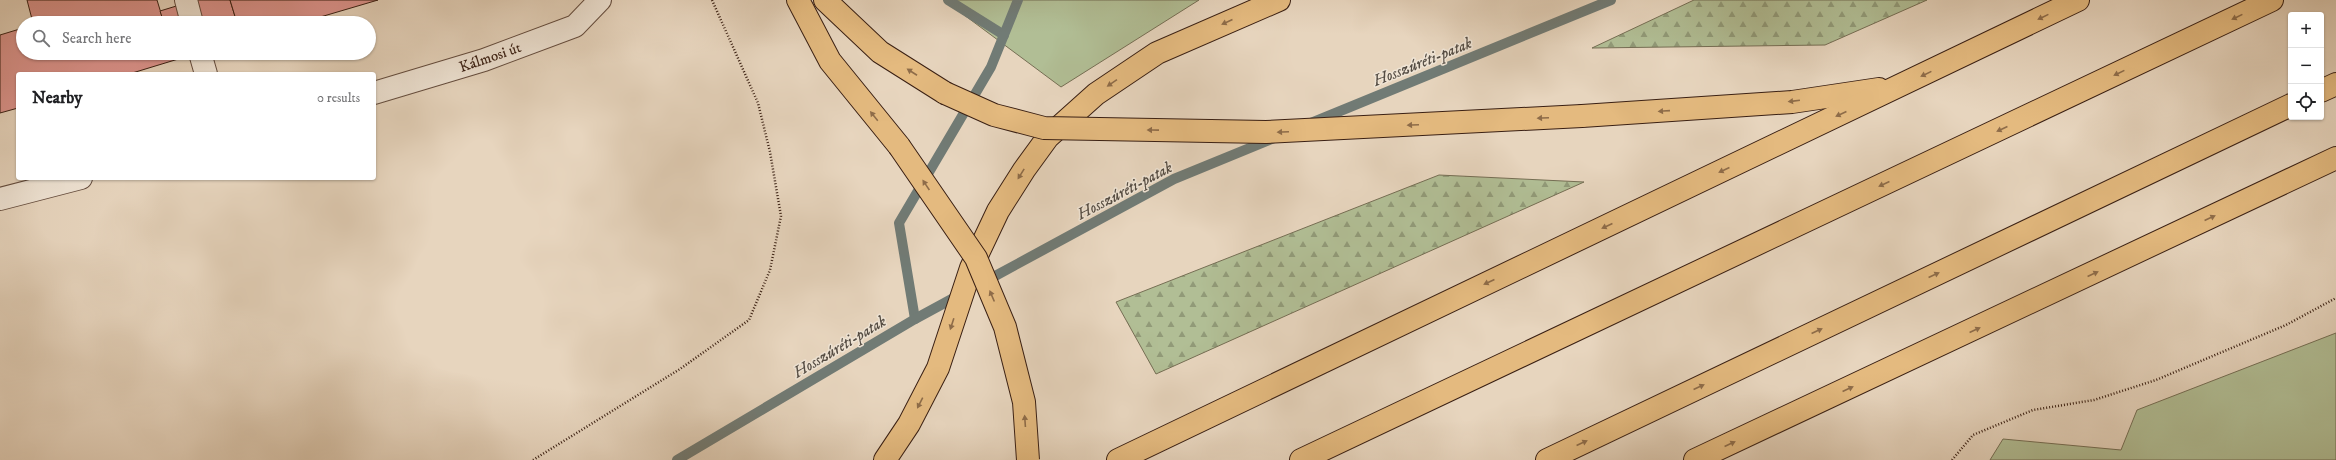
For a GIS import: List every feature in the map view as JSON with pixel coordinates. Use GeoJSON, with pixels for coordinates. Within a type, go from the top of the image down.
{"type":"FeatureCollection","features":[{"type":"Feature","properties":{"kind":"highway"},"geometry":{"type":"LineString","coordinates":[[798,0],[830,61],[899,146],[976,258],[1005,327],[1024,402],[1028,460]]}},
{"type":"Feature","properties":{"kind":"highway"},"geometry":{"type":"LineString","coordinates":[[825,0],[880,52],[945,94],[994,115],[1044,128],[1266,132],[1582,116],[1792,102],[1902,86]]}},
{"type":"Feature","properties":{"kind":"highway"},"geometry":{"type":"LineString","coordinates":[[885,460],[909,424],[938,368],[971,268],[998,211],[1024,170],[1048,137],[1096,94],[1157,53],[1280,0]]}},
{"type":"Feature","properties":{"kind":"highway"},"geometry":{"type":"LineString","coordinates":[[1118,460],[1902,86],[2078,0]]}},
{"type":"Feature","properties":{"kind":"highway"},"geometry":{"type":"LineString","coordinates":[[1301,460],[2272,0]]}},
{"type":"Feature","properties":{"kind":"highway"},"geometry":{"type":"LineString","coordinates":[[2324,90],[2336,84]]}},
{"type":"Feature","properties":{"kind":"highway"},"geometry":{"type":"LineString","coordinates":[[1547,460],[2288,106]]}},
{"type":"Feature","properties":{"kind":"highway"},"geometry":{"type":"LineString","coordinates":[[1695,460],[2336,158]]}},
{"type":"Feature","properties":{"kind":"street"},"geometry":{"type":"LineString","coordinates":[[186,0],[190,16]]}},
{"type":"Feature","properties":{"kind":"street","name":"Kálmosi út"},"geometry":{"type":"LineString","coordinates":[[376,92],[484,60],[575,26],[598,3]]}},
{"type":"Feature","properties":{"kind":"street"},"geometry":{"type":"LineString","coordinates":[[202,60],[205,72]]}},
{"type":"Feature","properties":{"kind":"street"},"geometry":{"type":"LineString","coordinates":[[0,199],[73,180]]}},
{"type":"Feature","properties":{"kind":"path"},"geometry":{"type":"LineString","coordinates":[[533,460],[680,369],[749,320],[770,270],[781,216],[770,152],[758,103],[712,0]]}},
{"type":"Feature","properties":{"kind":"path"},"geometry":{"type":"LineString","coordinates":[[1952,460],[1973,435],[2033,410],[2094,400],[2156,380],[2286,325],[2336,298]]}},
{"type":"Feature","properties":{"kind":"green space"},"geometry":{"type":"Polygon","coordinates":[[[944,0],[1199,0],[1061,87],[944,0]]]}},
{"type":"Feature","properties":{"kind":"green space"},"geometry":{"type":"Polygon","coordinates":[[[1694,0],[1927,0],[1825,45],[1592,48],[1694,0]]]}},
{"type":"Feature","properties":{"kind":"green space"},"geometry":{"type":"Polygon","coordinates":[[[1439,175],[1584,182],[1156,374],[1116,302],[1439,175]]]}},
{"type":"Feature","properties":{"kind":"green space"},"geometry":{"type":"Polygon","coordinates":[[[2336,333],[2336,460],[1990,460],[2003,439],[2121,450],[2137,410],[2336,333]]]}},
{"type":"Feature","properties":{"kind":"building"},"geometry":{"type":"Polygon","coordinates":[[[27,0],[157,0],[162,16],[31,16],[27,0]]]}},
{"type":"Feature","properties":{"kind":"building"},"geometry":{"type":"Polygon","coordinates":[[[196,0],[230,0],[235,16],[162,16],[160,11],[196,0]]]}},
{"type":"Feature","properties":{"kind":"building"},"geometry":{"type":"Polygon","coordinates":[[[230,0],[378,0],[324,16],[235,16],[230,0]]]}},
{"type":"Feature","properties":{"kind":"building"},"geometry":{"type":"Polygon","coordinates":[[[16,30],[16,60],[175,60],[136,72],[16,72],[16,109],[0,113],[0,35],[16,30]]]}},
{"type":"Feature","properties":{"kind":"waterway"},"geometry":{"type":"LineString","coordinates":[[948,0],[1004,35]]}},
{"type":"Feature","properties":{"kind":"waterway"},"geometry":{"type":"LineString","coordinates":[[915,319],[899,223],[991,67],[1018,0]]}},
{"type":"Feature","properties":{"kind":"waterway","name":"Hosszúréti-patak"},"geometry":{"type":"LineString","coordinates":[[1311,123],[1611,0]]}},
{"type":"Feature","properties":{"kind":"waterway","name":"Hosszúréti-patak"},"geometry":{"type":"LineString","coordinates":[[984,282],[1174,179],[1274,138]]}},
{"type":"Feature","properties":{"kind":"waterway","name":"Hosszúréti-patak"},"geometry":{"type":"LineString","coordinates":[[677,460],[915,319],[961,294]]}}]}
